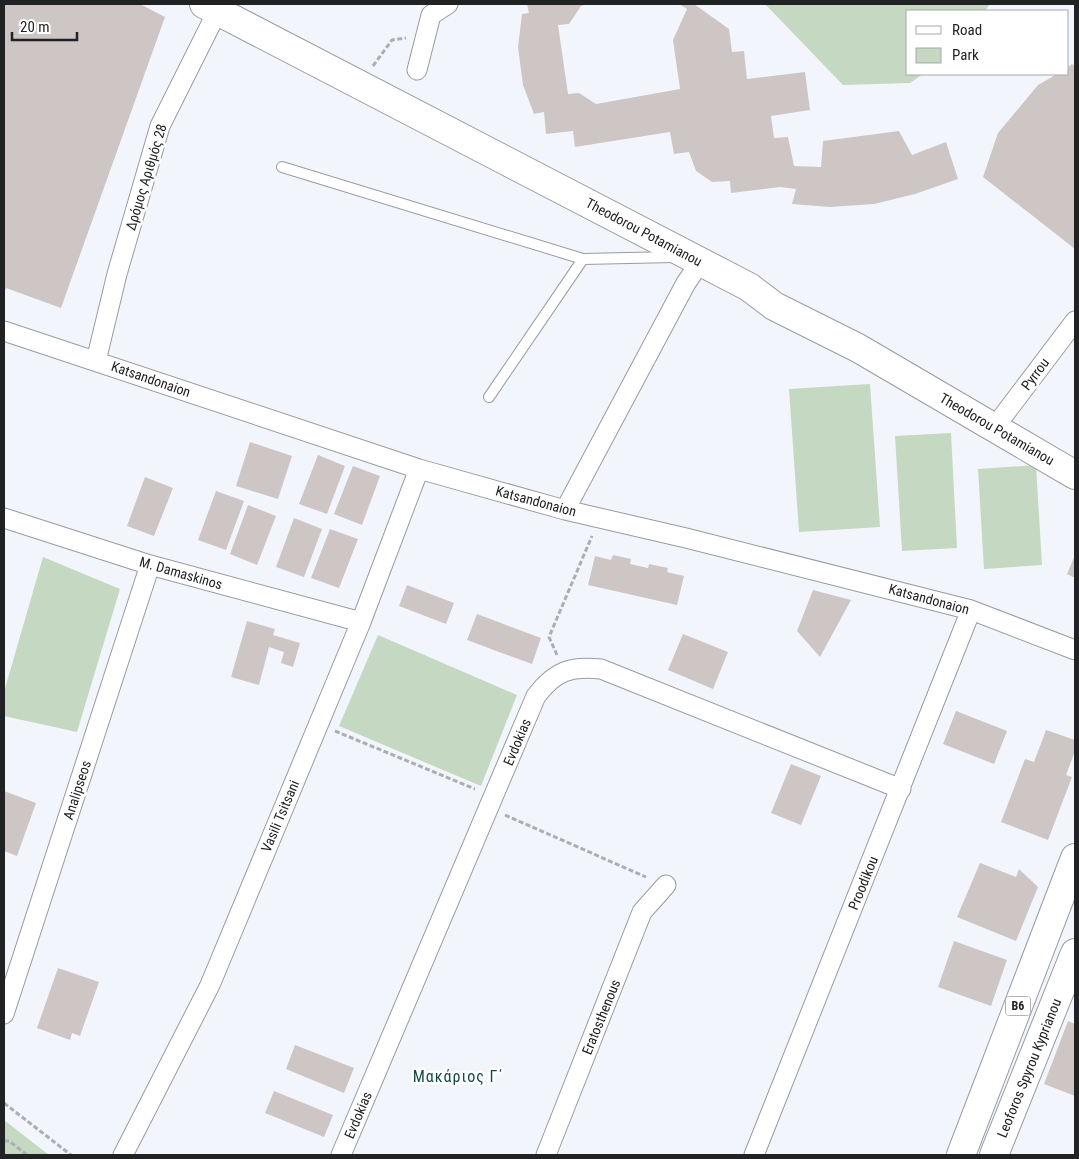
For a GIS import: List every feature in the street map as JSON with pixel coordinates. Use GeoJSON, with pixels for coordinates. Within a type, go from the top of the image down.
{"type":"FeatureCollection","features":[{"type":"Feature","properties":{"kind":"main road","name":"Theodorou Potamianou"},"geometry":{"type":"LineString","coordinates":[[213,6],[750,287],[774,306],[858,348],[1075,476]]}},
{"type":"Feature","properties":{"kind":"main road","name":"B6"},"geometry":{"type":"LineString","coordinates":[[961,1155],[1075,858]]}},
{"type":"Feature","properties":{"kind":"main road","name":"Leoforos Spyrou Kyprianou"},"geometry":{"type":"LineString","coordinates":[[994,1155],[1075,953]]}},
{"type":"Feature","properties":{"kind":"street"},"geometry":{"type":"LineString","coordinates":[[417,70],[431,15],[448,4]]}},
{"type":"Feature","properties":{"kind":"street","name":"Δρόμος Αριθμός 28"},"geometry":{"type":"LineString","coordinates":[[96,360],[117,274],[160,126],[213,6]]}},
{"type":"Feature","properties":{"kind":"street"},"geometry":{"type":"LineString","coordinates":[[565,510],[686,283],[696,259]]}},
{"type":"Feature","properties":{"kind":"street","name":"Pyrrou"},"geometry":{"type":"LineString","coordinates":[[994,428],[1075,321]]}},
{"type":"Feature","properties":{"kind":"street","name":"Katsandonaion"},"geometry":{"type":"LineString","coordinates":[[4,331],[96,360],[419,469],[565,510],[971,610],[1075,650]]}},
{"type":"Feature","properties":{"kind":"street","name":"Vasili Tsitsani"},"geometry":{"type":"LineString","coordinates":[[124,1155],[210,985],[361,622],[419,469]]}},
{"type":"Feature","properties":{"kind":"street","name":"M. Damaskinos"},"geometry":{"type":"LineString","coordinates":[[4,518],[150,565],[361,622]]}},
{"type":"Feature","properties":{"kind":"street","name":"Analipseos"},"geometry":{"type":"LineString","coordinates":[[4,1014],[150,565]]}},
{"type":"Feature","properties":{"kind":"street","name":"Proodikou"},"geometry":{"type":"LineString","coordinates":[[754,1155],[971,610]]}},
{"type":"Feature","properties":{"kind":"street","name":"Evdokias"},"geometry":{"type":"LineString","coordinates":[[341,1155],[536,696],[549,680],[564,672],[582,667],[601,669],[901,789]]}},
{"type":"Feature","properties":{"kind":"street","name":"Eratosthenous"},"geometry":{"type":"LineString","coordinates":[[546,1155],[642,912],[666,885]]}},
{"type":"Feature","properties":{"kind":"lane"},"geometry":{"type":"LineString","coordinates":[[282,167],[583,259],[696,259]]}},
{"type":"Feature","properties":{"kind":"lane"},"geometry":{"type":"LineString","coordinates":[[489,397],[583,259]]}},
{"type":"Feature","properties":{"kind":"path"},"geometry":{"type":"LineString","coordinates":[[370,69],[392,40],[426,36]]}},
{"type":"Feature","properties":{"kind":"path"},"geometry":{"type":"LineString","coordinates":[[564,672],[549,637],[600,518]]}},
{"type":"Feature","properties":{"kind":"path"},"geometry":{"type":"LineString","coordinates":[[319,724],[491,802],[666,885]]}},
{"type":"Feature","properties":{"kind":"path"},"geometry":{"type":"LineString","coordinates":[[4,1103],[71,1155]]}},
{"type":"Feature","properties":{"kind":"path"},"geometry":{"type":"LineString","coordinates":[[4,1141],[9,1142],[27,1155]]}},
{"type":"Feature","properties":{"kind":"green space"},"geometry":{"type":"Polygon","coordinates":[[[765,4],[990,4],[986,10],[906,10],[906,75],[922,75],[910,83],[843,85],[765,4]]]}},
{"type":"Feature","properties":{"kind":"green space"},"geometry":{"type":"Polygon","coordinates":[[[870,384],[880,527],[799,532],[789,389],[870,384]]]}},
{"type":"Feature","properties":{"kind":"green space"},"geometry":{"type":"Polygon","coordinates":[[[951,433],[957,548],[902,551],[895,436],[951,433]]]}},
{"type":"Feature","properties":{"kind":"green space"},"geometry":{"type":"Polygon","coordinates":[[[1036,465],[1042,565],[984,569],[978,469],[1036,465]]]}},
{"type":"Feature","properties":{"kind":"green space"},"geometry":{"type":"Polygon","coordinates":[[[43,557],[120,589],[77,732],[4,716],[4,692],[43,557]]]}},
{"type":"Feature","properties":{"kind":"green space"},"geometry":{"type":"Polygon","coordinates":[[[378,635],[517,695],[481,786],[339,726],[378,635]]]}},
{"type":"Feature","properties":{"kind":"green space"},"geometry":{"type":"Polygon","coordinates":[[[4,1120],[49,1155],[4,1155],[4,1120]]]}},
{"type":"Feature","properties":{"kind":"building"},"geometry":{"type":"Polygon","coordinates":[[[4,4],[140,4],[165,17],[61,308],[6,288],[4,293],[4,4]]]}},
{"type":"Feature","properties":{"kind":"building"},"geometry":{"type":"Polygon","coordinates":[[[527,4],[589,4],[581,6],[569,24],[558,25],[568,94],[579,93],[596,104],[680,89],[673,40],[687,9],[679,4],[694,4],[729,29],[732,52],[744,51],[747,79],[805,72],[810,110],[771,116],[774,138],[788,137],[794,166],[821,167],[823,141],[899,131],[912,155],[946,142],[958,179],[915,194],[874,204],[830,207],[792,204],[796,189],[780,187],[731,193],[730,181],[712,182],[696,171],[689,152],[674,154],[670,132],[575,147],[573,131],[546,134],[544,112],[534,114],[523,85],[518,47],[522,14],[529,13],[527,4]]]}},
{"type":"Feature","properties":{"kind":"building"},"geometry":{"type":"Polygon","coordinates":[[[1072,64],[1075,66],[1075,249],[983,177],[998,133],[1038,85],[1055,75],[1069,75],[1069,66],[1072,64]]]}},
{"type":"Feature","properties":{"kind":"building"},"geometry":{"type":"Polygon","coordinates":[[[250,442],[292,456],[278,499],[236,486],[250,442]]]}},
{"type":"Feature","properties":{"kind":"building"},"geometry":{"type":"Polygon","coordinates":[[[318,455],[345,466],[327,514],[299,504],[318,455]]]}},
{"type":"Feature","properties":{"kind":"building"},"geometry":{"type":"Polygon","coordinates":[[[353,466],[380,476],[362,525],[334,514],[353,466]]]}},
{"type":"Feature","properties":{"kind":"building"},"geometry":{"type":"Polygon","coordinates":[[[145,477],[173,488],[154,536],[127,526],[145,477]]]}},
{"type":"Feature","properties":{"kind":"building"},"geometry":{"type":"Polygon","coordinates":[[[216,491],[244,501],[226,550],[198,540],[216,491]]]}},
{"type":"Feature","properties":{"kind":"building"},"geometry":{"type":"Polygon","coordinates":[[[248,505],[276,516],[257,565],[230,554],[248,505]]]}},
{"type":"Feature","properties":{"kind":"building"},"geometry":{"type":"Polygon","coordinates":[[[294,518],[322,529],[304,577],[276,567],[294,518]]]}},
{"type":"Feature","properties":{"kind":"building"},"geometry":{"type":"Polygon","coordinates":[[[330,529],[358,539],[339,588],[311,578],[330,529]]]}},
{"type":"Feature","properties":{"kind":"building"},"geometry":{"type":"Polygon","coordinates":[[[613,555],[631,559],[630,564],[648,568],[649,564],[668,568],[667,572],[684,576],[677,605],[588,585],[595,556],[611,560],[613,555]]]}},
{"type":"Feature","properties":{"kind":"building"},"geometry":{"type":"Polygon","coordinates":[[[1075,555],[1075,578],[1067,574],[1075,555]]]}},
{"type":"Feature","properties":{"kind":"building"},"geometry":{"type":"Polygon","coordinates":[[[407,585],[454,603],[446,624],[399,606],[407,585]]]}},
{"type":"Feature","properties":{"kind":"building"},"geometry":{"type":"Polygon","coordinates":[[[813,590],[851,600],[820,657],[797,631],[813,590]]]}},
{"type":"Feature","properties":{"kind":"building"},"geometry":{"type":"Polygon","coordinates":[[[477,614],[541,638],[532,664],[467,640],[477,614]]]}},
{"type":"Feature","properties":{"kind":"building"},"geometry":{"type":"Polygon","coordinates":[[[247,621],[275,629],[273,635],[300,643],[293,667],[281,663],[284,652],[269,647],[259,685],[231,677],[247,621]]]}},
{"type":"Feature","properties":{"kind":"building"},"geometry":{"type":"Polygon","coordinates":[[[683,634],[728,652],[713,689],[668,670],[683,634]]]}},
{"type":"Feature","properties":{"kind":"building"},"geometry":{"type":"Polygon","coordinates":[[[956,711],[1007,731],[994,764],[943,744],[956,711]]]}},
{"type":"Feature","properties":{"kind":"building"},"geometry":{"type":"Polygon","coordinates":[[[1046,730],[1075,740],[1075,751],[1066,775],[1072,777],[1048,840],[1001,822],[1025,759],[1034,762],[1046,730]]]}},
{"type":"Feature","properties":{"kind":"building"},"geometry":{"type":"Polygon","coordinates":[[[791,764],[821,776],[801,825],[771,813],[791,764]]]}},
{"type":"Feature","properties":{"kind":"building"},"geometry":{"type":"Polygon","coordinates":[[[4,791],[36,803],[17,856],[4,851],[4,791]]]}},
{"type":"Feature","properties":{"kind":"building"},"geometry":{"type":"Polygon","coordinates":[[[980,863],[1016,877],[1019,869],[1038,887],[1016,941],[957,917],[980,863]]]}},
{"type":"Feature","properties":{"kind":"building"},"geometry":{"type":"Polygon","coordinates":[[[954,941],[1007,960],[991,1006],[938,987],[954,941]]]}},
{"type":"Feature","properties":{"kind":"building"},"geometry":{"type":"Polygon","coordinates":[[[58,968],[99,982],[80,1036],[72,1033],[70,1040],[37,1028],[58,968]]]}},
{"type":"Feature","properties":{"kind":"building"},"geometry":{"type":"Polygon","coordinates":[[[1068,1021],[1075,1024],[1075,1096],[1044,1084],[1068,1021]]]}},
{"type":"Feature","properties":{"kind":"building"},"geometry":{"type":"Polygon","coordinates":[[[295,1045],[354,1068],[344,1093],[286,1069],[295,1045]]]}},
{"type":"Feature","properties":{"kind":"building"},"geometry":{"type":"Polygon","coordinates":[[[274,1091],[333,1115],[324,1137],[265,1113],[274,1091]]]}},
{"type":"Feature","properties":{"kind":"district","name":"Μακάριος Γ΄"},"geometry":{"type":"Point","coordinates":[458,1076]}}]}
